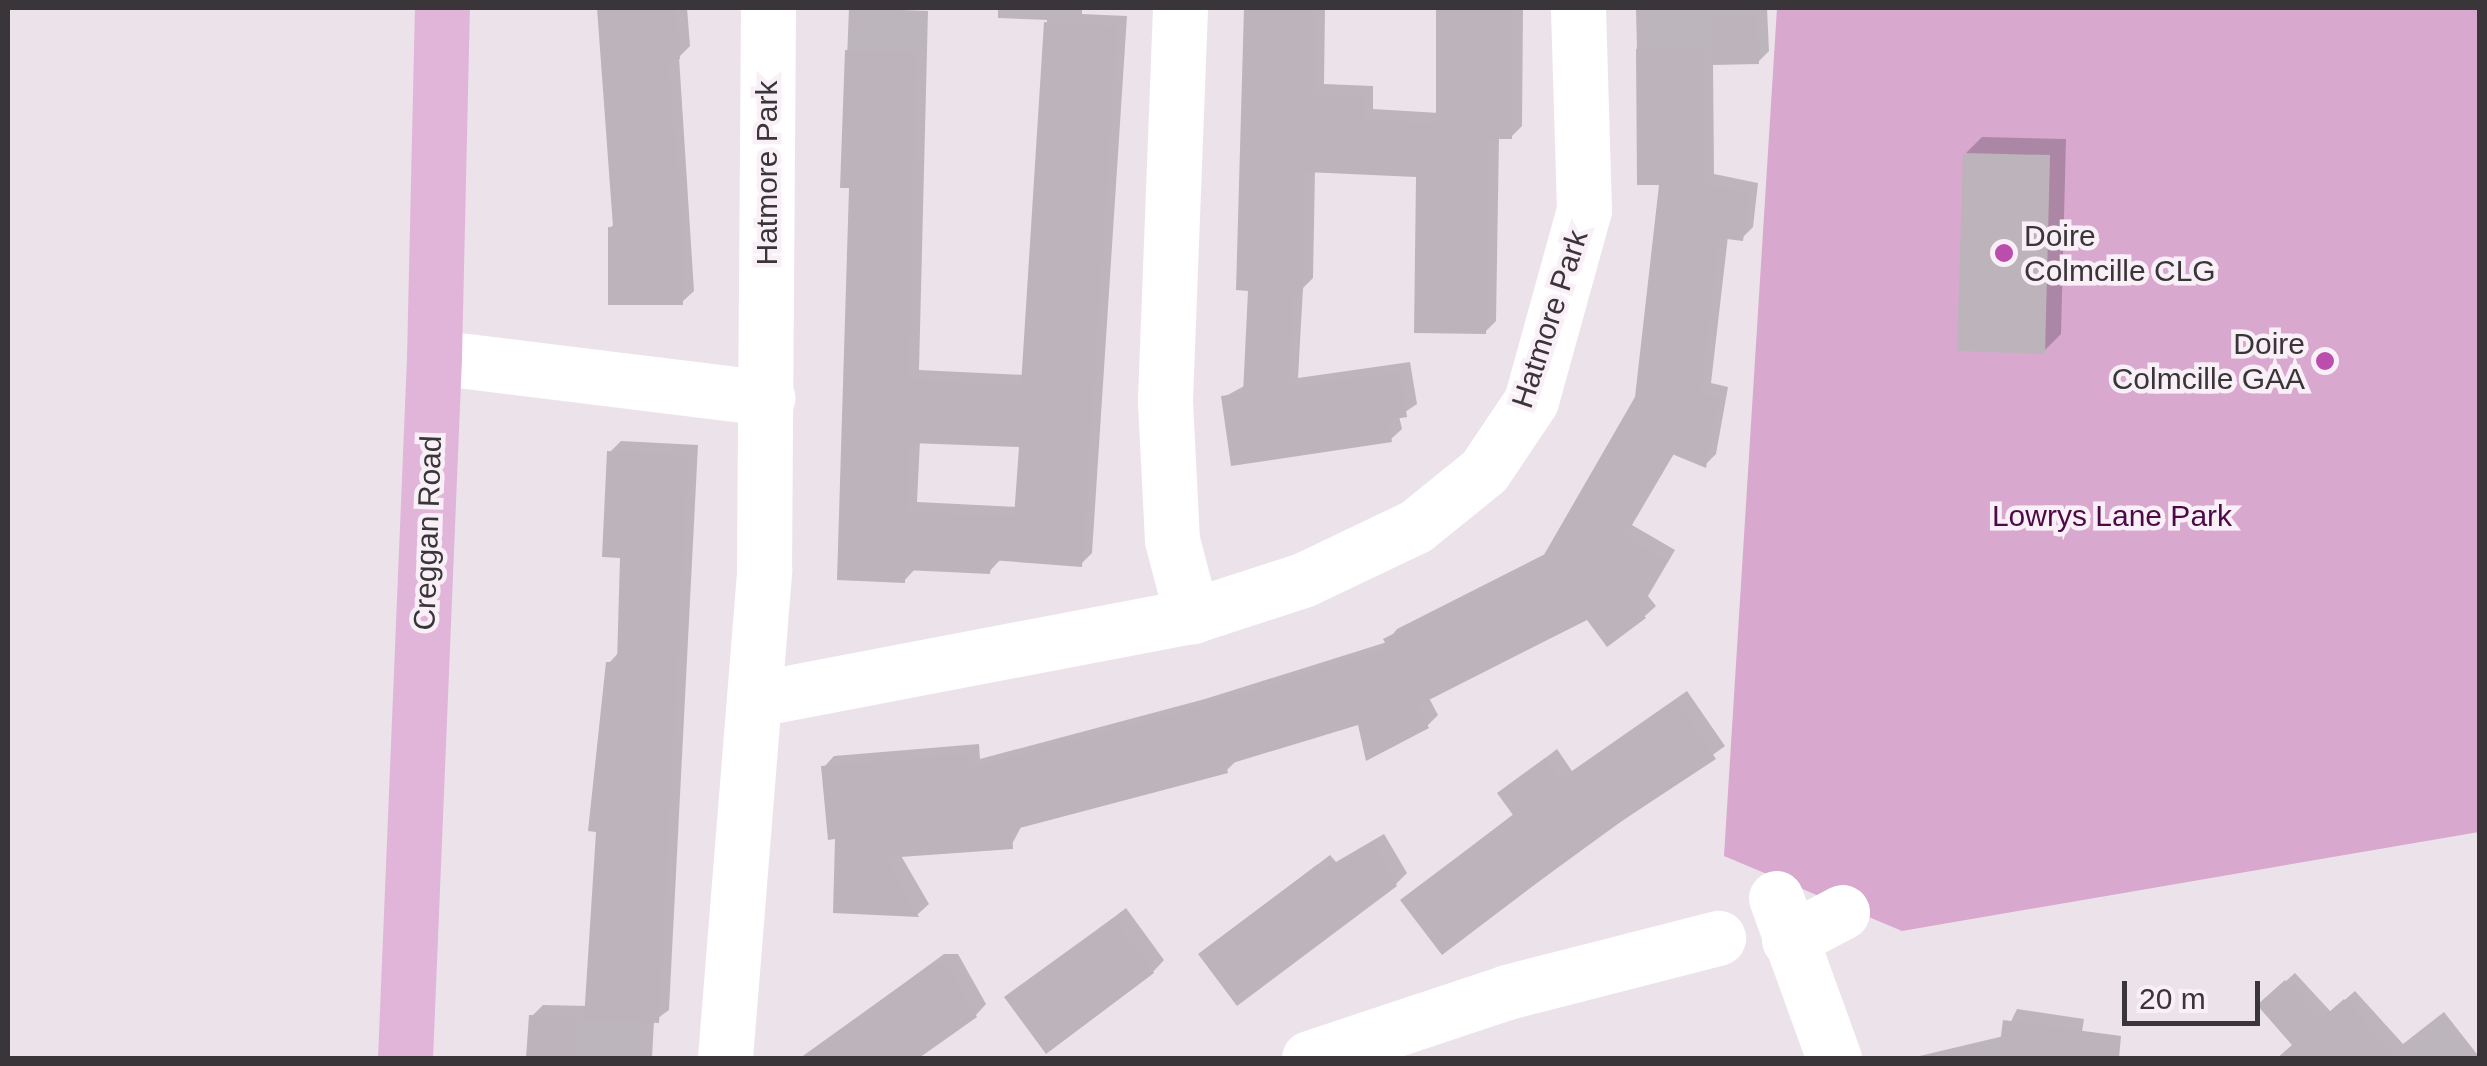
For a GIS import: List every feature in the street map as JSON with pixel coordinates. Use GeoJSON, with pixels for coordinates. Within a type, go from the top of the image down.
{"type":"FeatureCollection","features":[{"type":"Feature","properties":{"kind":"main road","name":"Creggan Road"},"geometry":{"type":"LineString","coordinates":[[405,1058],[434,356],[442,8]]}},
{"type":"Feature","properties":{"kind":"street","name":"Hatmore Park"},"geometry":{"type":"LineString","coordinates":[[724,1058],[756,700],[768,398],[768,8]]}},
{"type":"Feature","properties":{"kind":"street"},"geometry":{"type":"LineString","coordinates":[[1180,8],[1165,402],[1172,540],[1192,616]]}},
{"type":"Feature","properties":{"kind":"street","name":"Hatmore Park"},"geometry":{"type":"LineString","coordinates":[[756,700],[1192,616],[1304,580],[1416,526],[1484,471],[1531,401],[1584,210],[1578,8]]}},
{"type":"Feature","properties":{"kind":"street"},"geometry":{"type":"LineString","coordinates":[[434,356],[768,398]]}},
{"type":"Feature","properties":{"kind":"street"},"geometry":{"type":"LineString","coordinates":[[1834,1058],[1783,919],[1842,912]]}},
{"type":"Feature","properties":{"kind":"street"},"geometry":{"type":"LineString","coordinates":[[1309,1058],[1507,992],[1718,938]]}},
{"type":"Feature","properties":{"kind":"green space","name":"Lowrys Lane Park"},"geometry":{"type":"Polygon","coordinates":[[[1777,8],[2479,8],[2479,832],[1902,931],[1724,856],[1777,8]]]}},
{"type":"Feature","properties":{"kind":"building"},"geometry":{"type":"Polygon","coordinates":[[[597,8],[676,8],[680,59],[668,60],[683,227],[683,305],[608,305],[608,227],[613,227],[597,8]]]}},
{"type":"Feature","properties":{"kind":"building"},"geometry":{"type":"Polygon","coordinates":[[[1244,8],[1315,8],[1314,95],[1364,97],[1363,119],[1436,124],[1436,8],[1513,8],[1512,139],[1489,139],[1486,334],[1414,333],[1416,177],[1305,172],[1303,292],[1294,292],[1289,387],[1400,372],[1407,417],[1388,420],[1392,442],[1231,466],[1221,396],[1243,393],[1248,291],[1236,290],[1244,8]]]}},
{"type":"Feature","properties":{"kind":"building"},"geometry":{"type":"Polygon","coordinates":[[[1757,14],[1759,64],[1713,65],[1712,16],[1757,14]]]}},
{"type":"Feature","properties":{"kind":"building"},"geometry":{"type":"Polygon","coordinates":[[[1044,22],[1117,27],[1082,567],[991,560],[990,574],[905,570],[905,583],[837,580],[849,188],[840,188],[845,50],[916,52],[909,380],[1021,385],[1044,22]],[[910,443],[907,512],[1014,517],[1019,447],[910,443]]]}},
{"type":"Feature","properties":{"kind":"building"},"geometry":{"type":"Polygon","coordinates":[[[1703,48],[1704,185],[1749,193],[1743,241],[1719,238],[1701,393],[1719,397],[1706,468],[1672,454],[1623,536],[1666,561],[1639,608],[1646,618],[1607,647],[1587,620],[1417,706],[1429,728],[1366,761],[1358,725],[1226,765],[1228,773],[1012,830],[1013,849],[886,858],[919,917],[833,913],[835,839],[828,840],[821,766],[969,754],[970,768],[1192,709],[1388,648],[1383,639],[1541,560],[1635,397],[1659,185],[1637,185],[1636,49],[1703,48]]]}},
{"type":"Feature","properties":{"kind":"building","name":"Doire Colmcille CLG"},"geometry":{"type":"Polygon","coordinates":[[[1963,153],[2050,155],[2045,354],[1957,351],[1963,153]]]}},
{"type":"Feature","properties":{"kind":"building"},"geometry":{"type":"Polygon","coordinates":[[[607,451],[688,455],[659,1023],[584,1019],[596,832],[588,831],[606,662],[617,662],[620,558],[602,557],[607,451]]]}},
{"type":"Feature","properties":{"kind":"building"},"geometry":{"type":"Polygon","coordinates":[[[1675,700],[1716,759],[1596,838],[1442,955],[1400,900],[1513,815],[1497,793],[1545,758],[1560,780],[1675,700]]]}},
{"type":"Feature","properties":{"kind":"building"},"geometry":{"type":"Polygon","coordinates":[[[1373,843],[1397,886],[1237,1006],[1198,954],[1318,864],[1324,871],[1373,843]]]}},
{"type":"Feature","properties":{"kind":"building"},"geometry":{"type":"Polygon","coordinates":[[[1113,918],[1154,973],[1046,1054],[1004,997],[1113,918]]]}},
{"type":"Feature","properties":{"kind":"building"},"geometry":{"type":"Polygon","coordinates":[[[931,964],[947,964],[977,1017],[919,1058],[800,1058],[931,964]]]}},
{"type":"Feature","properties":{"kind":"building"},"geometry":{"type":"Polygon","coordinates":[[[2285,980],[2320,1020],[2344,999],[2398,1058],[2277,1058],[2292,1045],[2257,1005],[2285,980]]]}},
{"type":"Feature","properties":{"kind":"building"},"geometry":{"type":"Polygon","coordinates":[[[529,1015],[575,1017],[574,1058],[526,1058],[529,1015]]]}},
{"type":"Feature","properties":{"kind":"building"},"geometry":{"type":"Polygon","coordinates":[[[2003,1020],[2121,1036],[2119,1058],[1998,1058],[2003,1020]]]}},
{"type":"Feature","properties":{"kind":"place","name":"Doire Colmcille CLG"},"geometry":{"type":"Point","coordinates":[2004,253]}},
{"type":"Feature","properties":{"kind":"place","name":"Doire Colmcille GAA"},"geometry":{"type":"Point","coordinates":[2325,361]}}]}
